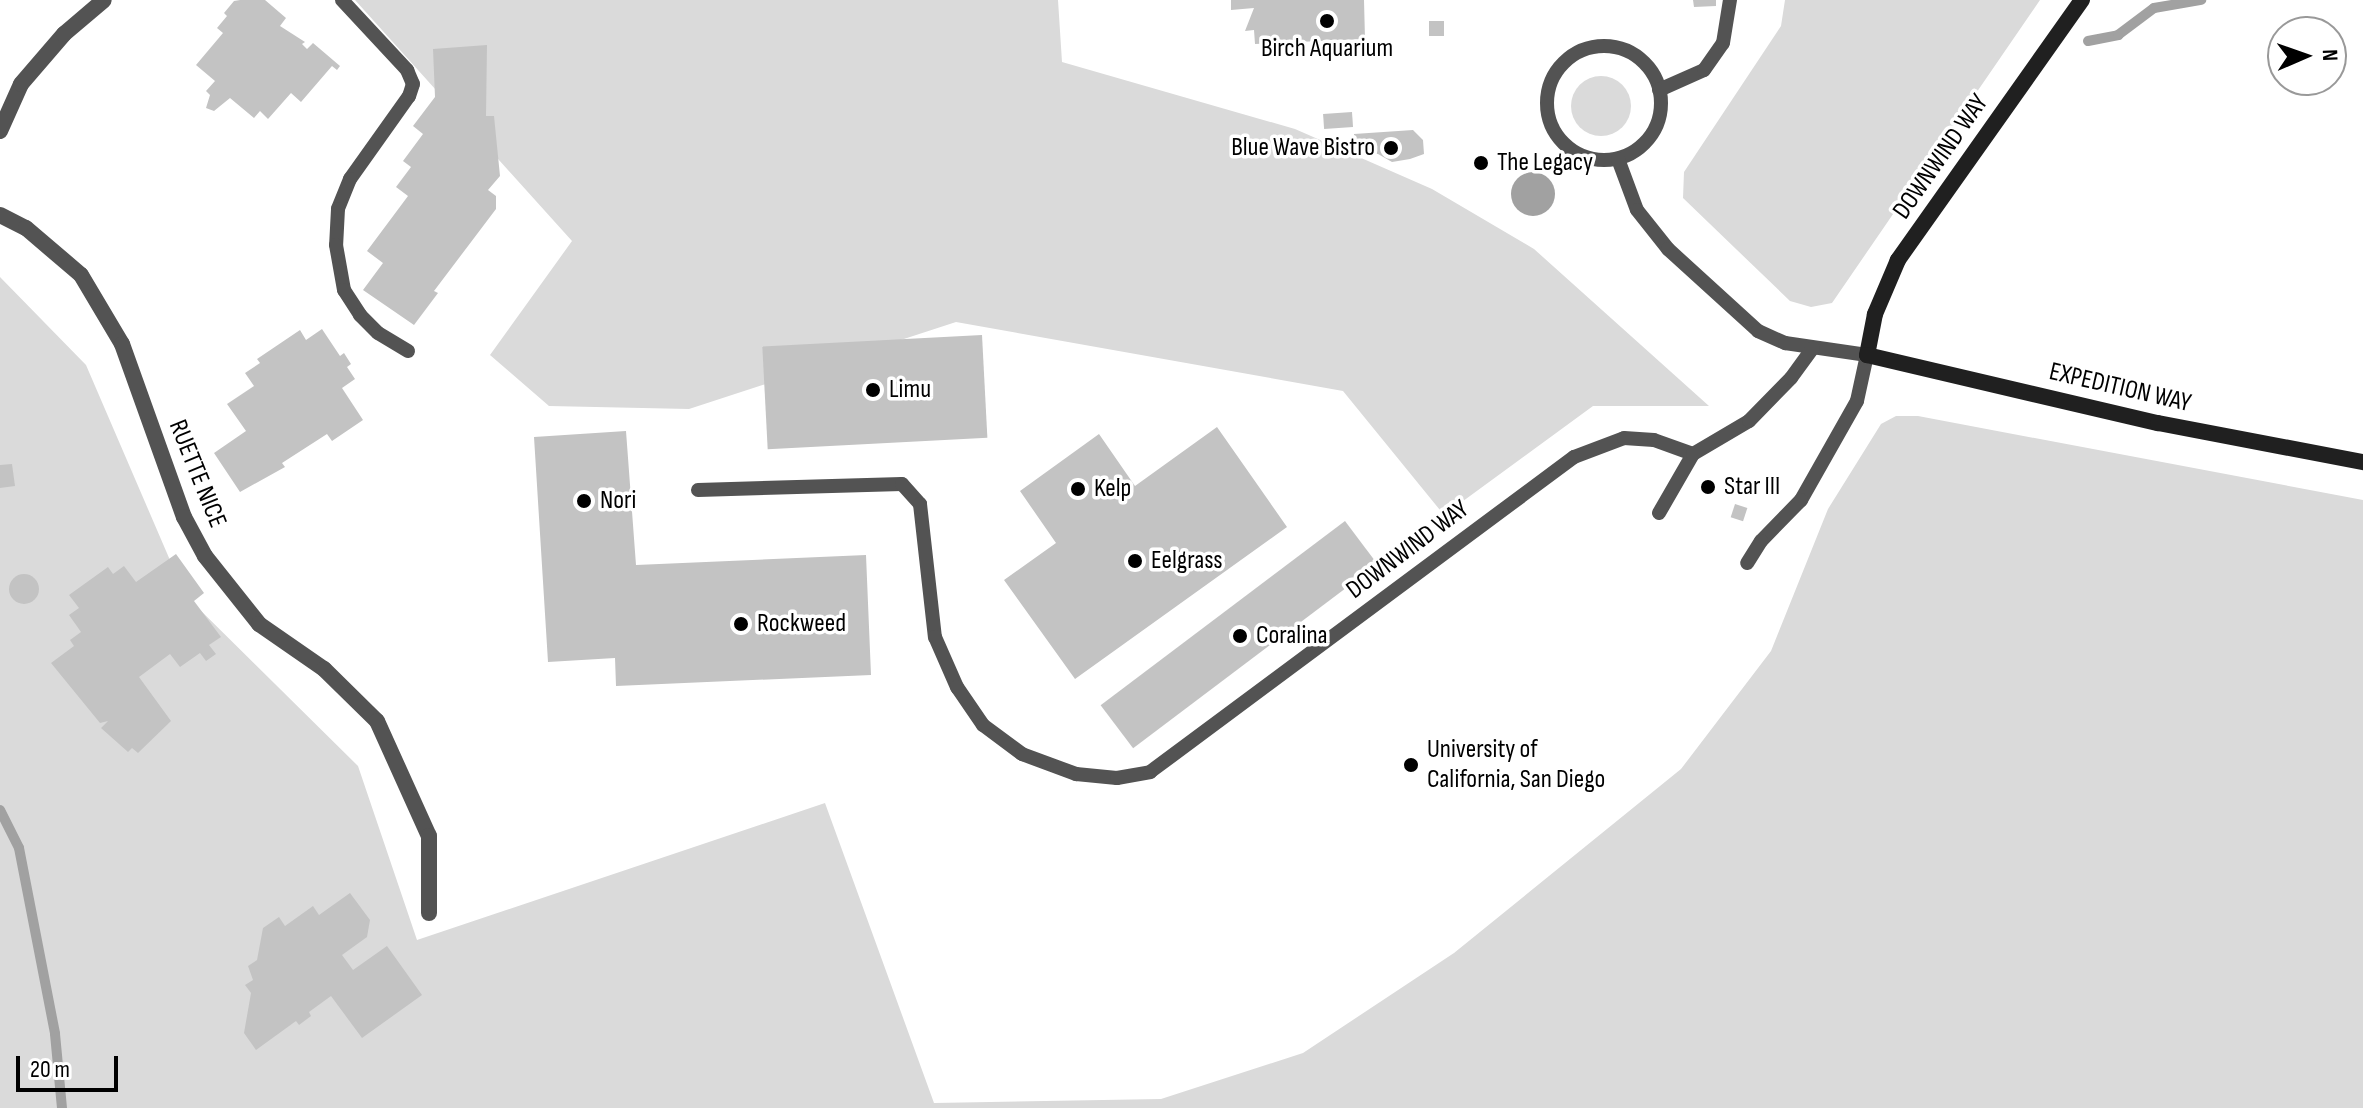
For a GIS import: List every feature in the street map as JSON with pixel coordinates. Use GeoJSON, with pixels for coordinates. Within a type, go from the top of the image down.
{"type":"FeatureCollection","features":[{"type":"Feature","properties":{"kind":"street"},"geometry":{"type":"LineString","coordinates":[[0,131],[21,84],[64,34],[104,0]]}},
{"type":"Feature","properties":{"kind":"street","name":"DOWNWIND WAY"},"geometry":{"type":"LineString","coordinates":[[1867,355],[1875,314],[1898,260],[2082,0]]}},
{"type":"Feature","properties":{"kind":"street","name":"RUETTE NICE"},"geometry":{"type":"LineString","coordinates":[[0,215],[26,228],[81,275],[122,344],[184,517],[205,556],[259,624],[324,669],[377,721],[429,836],[429,913]]}},
{"type":"Feature","properties":{"kind":"street","name":"EXPEDITION WAY"},"geometry":{"type":"LineString","coordinates":[[1867,355],[2158,423],[2363,462]]}},
{"type":"Feature","properties":{"kind":"lane"},"geometry":{"type":"LineString","coordinates":[[342,0],[407,70],[413,84],[409,96],[350,179],[338,209],[336,245],[344,290],[360,315],[378,333],[408,351]]}},
{"type":"Feature","properties":{"kind":"lane"},"geometry":{"type":"LineString","coordinates":[[1659,90],[1704,70],[1723,43],[1730,0]]}},
{"type":"Feature","properties":{"kind":"lane"},"geometry":{"type":"LineString","coordinates":[[1603,46],[1622,49],[1639,58],[1652,72],[1659,90],[1661,108],[1652,133],[1634,152],[1618,159],[1590,158],[1565,145],[1553,129],[1548,111],[1548,91],[1555,73],[1567,59],[1584,49],[1603,46]]}},
{"type":"Feature","properties":{"kind":"lane"},"geometry":{"type":"LineString","coordinates":[[1618,159],[1637,210],[1668,249],[1758,331],[1785,343],[1867,355],[1857,401],[1801,500],[1761,541],[1747,563]]}},
{"type":"Feature","properties":{"kind":"lane"},"geometry":{"type":"LineString","coordinates":[[1659,513],[1693,454],[1749,421],[1791,378],[1813,348]]}},
{"type":"Feature","properties":{"kind":"lane","name":"DOWNWIND WAY"},"geometry":{"type":"LineString","coordinates":[[698,490],[902,484],[920,504],[935,637],[957,687],[983,725],[1022,754],[1076,774],[1117,778],[1150,772],[1574,457],[1599,444],[1624,438],[1654,440],[1693,454]]}},
{"type":"Feature","properties":{"kind":"shaded area"},"geometry":{"type":"Polygon","coordinates":[[[355,0],[1058,0],[1062,62],[1295,129],[1432,189],[1534,249],[1709,406],[1593,406],[1444,515],[1343,391],[956,322],[689,409],[549,406],[490,355],[572,241],[355,0]]]}},
{"type":"Feature","properties":{"kind":"shaded area"},"geometry":{"type":"Polygon","coordinates":[[[1785,0],[2040,0],[1832,303],[1811,307],[1790,301],[1683,198],[1684,172],[1781,26],[1785,0]]]}},
{"type":"Feature","properties":{"kind":"shaded area"},"geometry":{"type":"Polygon","coordinates":[[[1601,76],[1622,85],[1631,106],[1622,127],[1601,136],[1580,127],[1571,106],[1580,85],[1601,76]]]}},
{"type":"Feature","properties":{"kind":"shaded area"},"geometry":{"type":"Polygon","coordinates":[[[1533,172],[1549,178],[1555,194],[1549,210],[1533,216],[1517,210],[1511,194],[1517,178],[1533,172]]]}},
{"type":"Feature","properties":{"kind":"shaded area"},"geometry":{"type":"Polygon","coordinates":[[[0,277],[86,365],[185,595],[358,766],[417,940],[825,803],[934,1103],[1161,1099],[1303,1053],[1454,953],[1681,769],[1771,651],[1828,509],[1881,424],[1896,416],[1918,416],[2363,500],[2363,1108],[0,1108],[0,277]]]}},
{"type":"Feature","properties":{"kind":"building"},"geometry":{"type":"Polygon","coordinates":[[[265,0],[286,18],[280,26],[305,42],[302,44],[307,49],[313,43],[340,66],[337,70],[332,66],[301,102],[291,93],[268,119],[260,111],[254,118],[230,98],[214,111],[206,108],[210,95],[206,91],[215,81],[196,65],[223,33],[217,28],[227,16],[224,13],[234,1],[265,0]]]}},
{"type":"Feature","properties":{"kind":"building","name":"Birch Aquarium"},"geometry":{"type":"Polygon","coordinates":[[[1231,0],[1364,0],[1365,39],[1255,44],[1254,30],[1245,31],[1254,8],[1231,10],[1231,0]]]}},
{"type":"Feature","properties":{"kind":"building"},"geometry":{"type":"Polygon","coordinates":[[[1693,0],[1716,0],[1716,6],[1694,7],[1693,0]]]}},
{"type":"Feature","properties":{"kind":"building"},"geometry":{"type":"Polygon","coordinates":[[[1429,21],[1444,21],[1444,36],[1429,36],[1429,21]]]}},
{"type":"Feature","properties":{"kind":"building"},"geometry":{"type":"Polygon","coordinates":[[[487,45],[486,116],[494,116],[500,176],[488,190],[496,196],[496,209],[434,291],[438,293],[414,325],[363,290],[383,263],[367,251],[408,196],[396,187],[411,167],[403,161],[423,134],[413,126],[435,97],[433,49],[487,45]]]}},
{"type":"Feature","properties":{"kind":"building"},"geometry":{"type":"Polygon","coordinates":[[[1352,112],[1353,127],[1324,129],[1323,114],[1352,112]]]}},
{"type":"Feature","properties":{"kind":"building","name":"Blue Wave Bistro"},"geometry":{"type":"Polygon","coordinates":[[[1413,130],[1423,140],[1424,154],[1410,159],[1392,162],[1378,154],[1364,153],[1354,143],[1354,134],[1413,130]]]}},
{"type":"Feature","properties":{"kind":"building"},"geometry":{"type":"Polygon","coordinates":[[[322,329],[340,356],[344,353],[351,364],[347,367],[355,379],[342,388],[363,420],[332,441],[327,434],[282,463],[285,467],[240,492],[214,453],[246,431],[227,404],[254,386],[245,373],[260,363],[257,359],[300,330],[306,340],[322,329]]]}},
{"type":"Feature","properties":{"kind":"building","name":"Limu"},"geometry":{"type":"Polygon","coordinates":[[[982,335],[987,438],[768,449],[762,347],[982,335]]]}},
{"type":"Feature","properties":{"kind":"building","name":"Eelgrass"},"geometry":{"type":"Polygon","coordinates":[[[1217,427],[1287,527],[1075,679],[1004,580],[1056,543],[1020,491],[1099,434],[1135,486],[1217,427]]]}},
{"type":"Feature","properties":{"kind":"building","name":"Rockweed"},"geometry":{"type":"Polygon","coordinates":[[[626,431],[636,565],[866,555],[871,675],[616,686],[615,658],[548,662],[534,437],[626,431]]]}},
{"type":"Feature","properties":{"kind":"building"},"geometry":{"type":"Polygon","coordinates":[[[12,464],[15,486],[0,488],[0,465],[12,464]]]}},
{"type":"Feature","properties":{"kind":"building"},"geometry":{"type":"Polygon","coordinates":[[[1735,504],[1747,508],[1743,521],[1731,517],[1735,504]]]}},
{"type":"Feature","properties":{"kind":"building","name":"Coralina"},"geometry":{"type":"Polygon","coordinates":[[[1345,521],[1377,564],[1133,748],[1101,705],[1345,521]]]}},
{"type":"Feature","properties":{"kind":"building"},"geometry":{"type":"Polygon","coordinates":[[[176,554],[204,593],[194,601],[221,637],[209,645],[216,654],[206,661],[200,653],[180,667],[170,654],[139,677],[171,721],[138,753],[132,748],[128,752],[101,728],[108,721],[100,723],[51,663],[74,646],[70,640],[81,632],[69,615],[79,608],[69,595],[108,567],[113,574],[124,566],[136,582],[176,554]]]}},
{"type":"Feature","properties":{"kind":"building"},"geometry":{"type":"Polygon","coordinates":[[[24,574],[30,575],[38,583],[38,595],[30,603],[24,604],[18,603],[10,595],[9,589],[10,583],[18,575],[24,574]]]}},
{"type":"Feature","properties":{"kind":"building"},"geometry":{"type":"Polygon","coordinates":[[[350,893],[370,920],[367,937],[342,955],[353,970],[387,946],[422,995],[362,1038],[331,996],[309,1012],[311,1016],[299,1025],[296,1021],[256,1050],[244,1033],[251,993],[245,985],[253,980],[248,966],[257,960],[263,928],[279,917],[285,926],[313,906],[319,915],[350,893]]]}},
{"type":"Feature","properties":{"kind":"waterway"},"geometry":{"type":"LineString","coordinates":[[2088,41],[2118,35],[2154,8],[2201,0]]}},
{"type":"Feature","properties":{"kind":"waterway"},"geometry":{"type":"LineString","coordinates":[[0,810],[19,848],[55,1034],[62,1108]]}},
{"type":"Feature","properties":{"kind":"place","name":"Birch Aquarium"},"geometry":{"type":"Point","coordinates":[1327,21]}},
{"type":"Feature","properties":{"kind":"place","name":"Blue Wave Bistro"},"geometry":{"type":"Point","coordinates":[1391,148]}},
{"type":"Feature","properties":{"kind":"place","name":"The Legacy"},"geometry":{"type":"Point","coordinates":[1481,163]}},
{"type":"Feature","properties":{"kind":"place","name":"Limu"},"geometry":{"type":"Point","coordinates":[873,390]}},
{"type":"Feature","properties":{"kind":"place","name":"Star III"},"geometry":{"type":"Point","coordinates":[1708,487]}},
{"type":"Feature","properties":{"kind":"place","name":"Kelp"},"geometry":{"type":"Point","coordinates":[1078,489]}},
{"type":"Feature","properties":{"kind":"place","name":"Nori"},"geometry":{"type":"Point","coordinates":[584,501]}},
{"type":"Feature","properties":{"kind":"place","name":"Eelgrass"},"geometry":{"type":"Point","coordinates":[1135,561]}},
{"type":"Feature","properties":{"kind":"place","name":"Rockweed"},"geometry":{"type":"Point","coordinates":[741,624]}},
{"type":"Feature","properties":{"kind":"place","name":"Coralina"},"geometry":{"type":"Point","coordinates":[1240,636]}},
{"type":"Feature","properties":{"kind":"place","name":"University of California, San Diego"},"geometry":{"type":"Point","coordinates":[1411,765]}}]}
